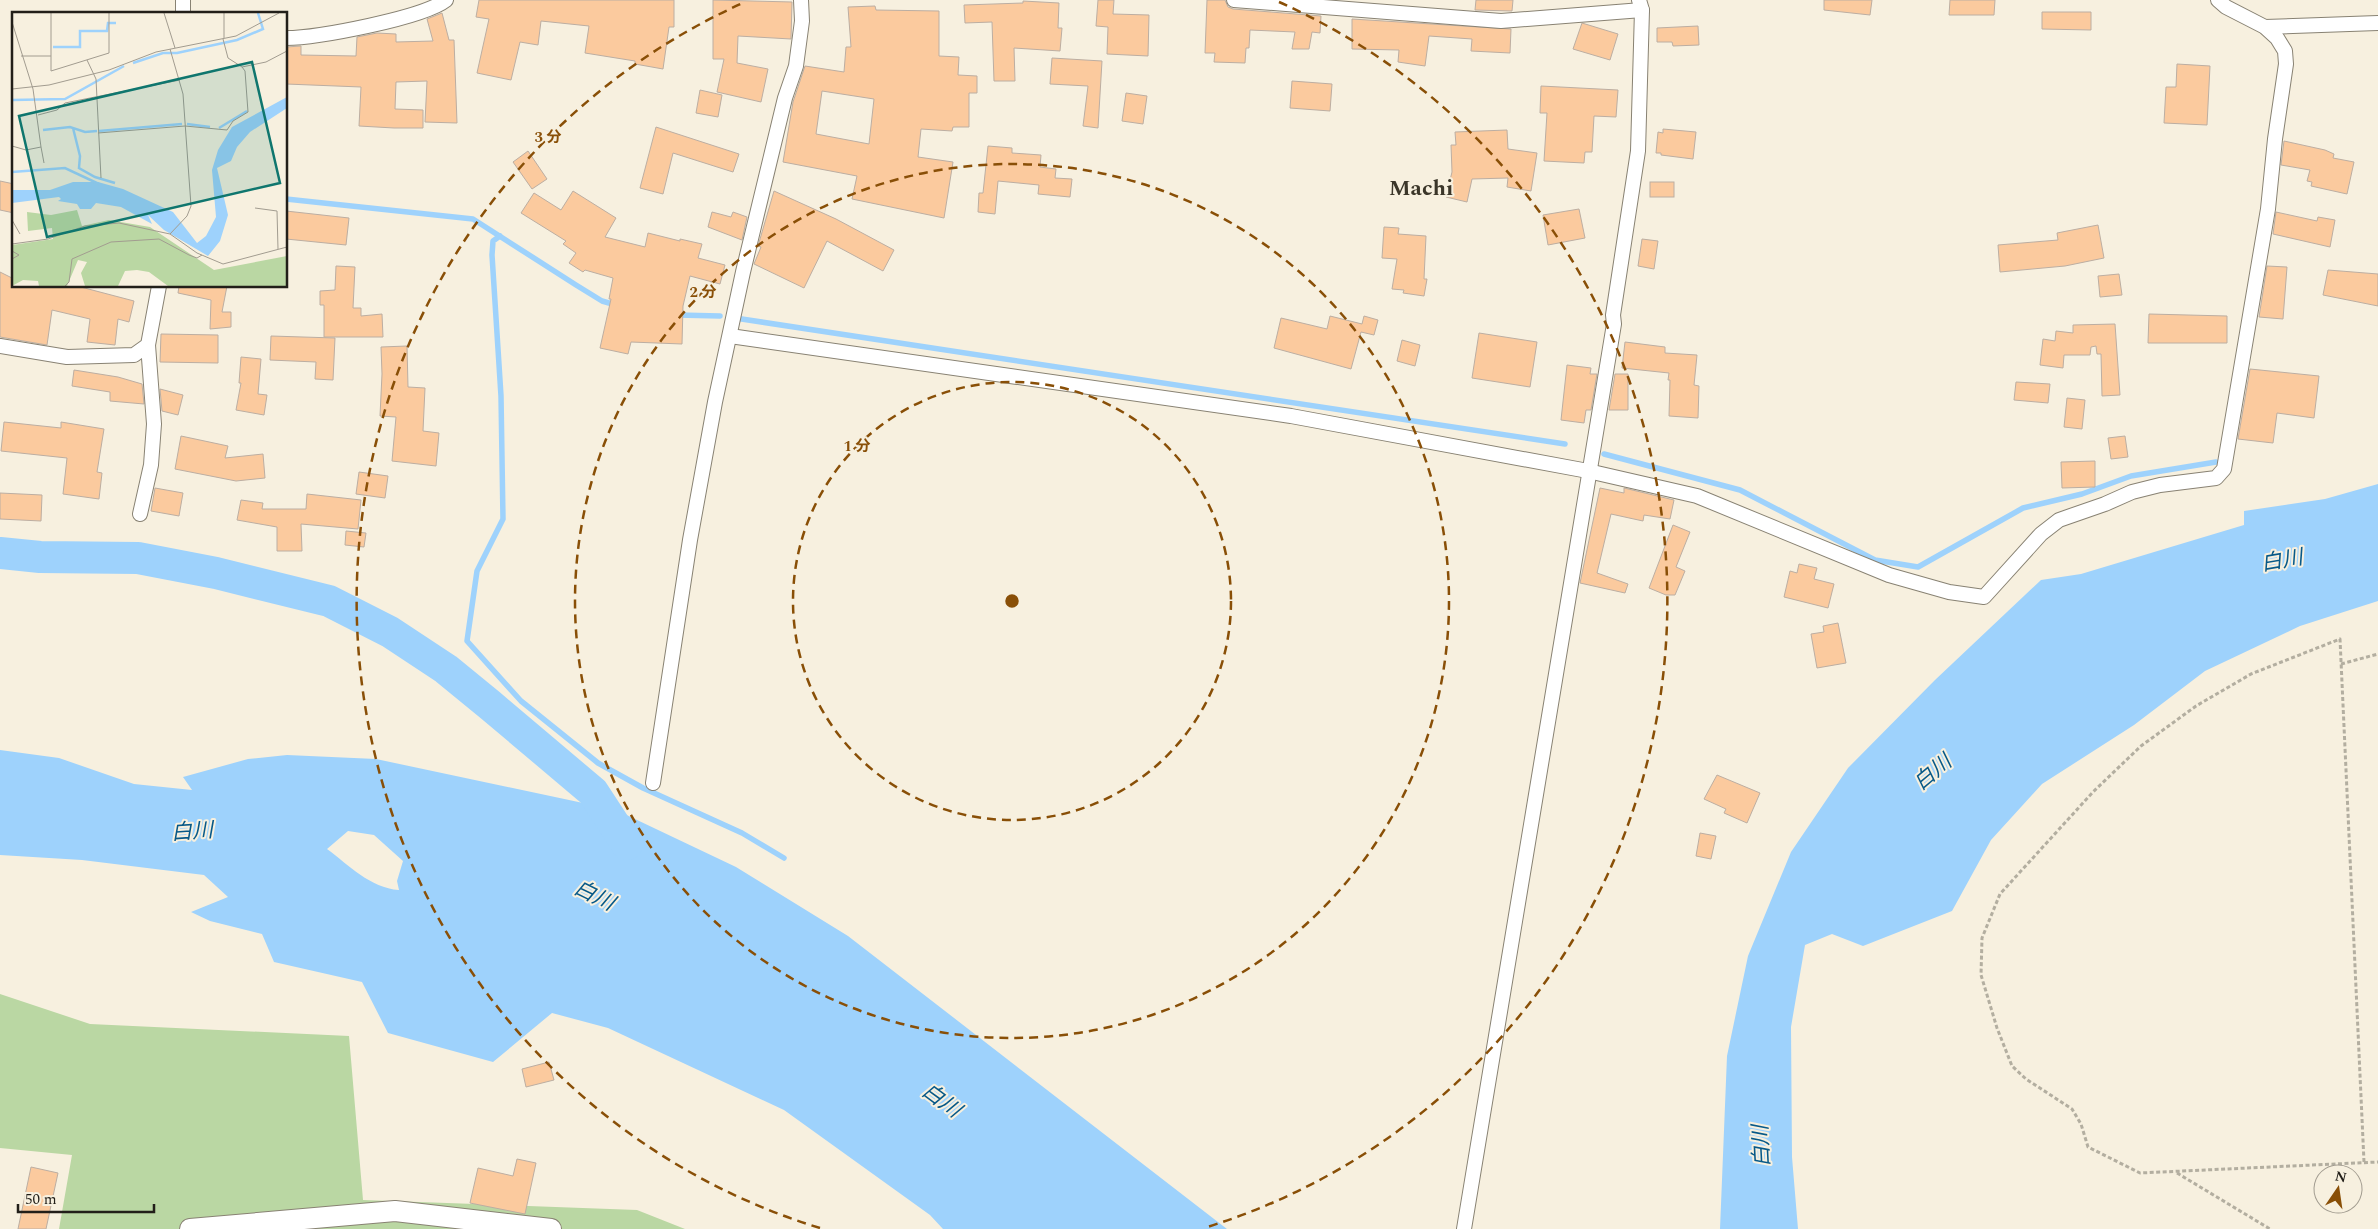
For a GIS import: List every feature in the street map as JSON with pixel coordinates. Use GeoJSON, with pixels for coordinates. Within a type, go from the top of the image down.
{"type":"FeatureCollection","features":[{"type":"Feature","properties":{"kind":"main road"},"geometry":{"type":"LineString","coordinates":[[190,1229],[395,1211],[551,1229]]}},
{"type":"Feature","properties":{"kind":"street"},"geometry":{"type":"LineString","coordinates":[[288,38],[379,24],[438,6],[446,0]]}},
{"type":"Feature","properties":{"kind":"street"},"geometry":{"type":"LineString","coordinates":[[653,783],[690,540],[715,402],[783,108],[796,66],[802,21],[801,0]]}},
{"type":"Feature","properties":{"kind":"street"},"geometry":{"type":"LineString","coordinates":[[1234,0],[1501,21],[1640,5],[1638,151],[1613,315],[1614,324],[1588,470],[1464,1229]]}},
{"type":"Feature","properties":{"kind":"street"},"geometry":{"type":"LineString","coordinates":[[730,336],[1292,416],[1588,470],[1697,496],[1889,575],[1950,592],[1978,598],[1984,597],[2042,534],[2059,520],[2106,504],[2132,492],[2160,485],[2216,478],[2224,469],[2231,438],[2245,338],[2268,209],[2275,139],[2286,64],[2285,51],[2277,38],[2264,27],[2226,7],[2218,0]]}},
{"type":"Feature","properties":{"kind":"street"},"geometry":{"type":"LineString","coordinates":[[2264,27],[2378,23]]}},
{"type":"Feature","properties":{"kind":"street"},"geometry":{"type":"LineString","coordinates":[[140,514],[151,466],[154,424],[153,388],[148,345],[159,288]]}},
{"type":"Feature","properties":{"kind":"street"},"geometry":{"type":"LineString","coordinates":[[0,346],[67,357],[134,355],[148,345]]}},
{"type":"Feature","properties":{"kind":"path"},"geometry":{"type":"LineString","coordinates":[[2364,1162],[2340,639],[2251,674],[2196,706],[2141,746],[2093,792],[2000,894],[1982,938],[1981,975],[1997,1028],[2012,1066],[2026,1079],[2072,1109],[2081,1124],[2088,1147],[2140,1173],[2176,1173],[2378,1162]]}},
{"type":"Feature","properties":{"kind":"path"},"geometry":{"type":"LineString","coordinates":[[2341,664],[2378,654]]}},
{"type":"Feature","properties":{"kind":"path"},"geometry":{"type":"LineString","coordinates":[[2176,1173],[2270,1229]]}},
{"type":"Feature","properties":{"kind":"green space"},"geometry":{"type":"Polygon","coordinates":[[[0,994],[90,1024],[349,1036],[363,1200],[637,1210],[685,1229],[59,1229],[72,1155],[0,1148],[0,994]]]}},
{"type":"Feature","properties":{"kind":"water","name":"白川"},"geometry":{"type":"Polygon","coordinates":[[[2378,484],[2378,601],[2300,626],[2205,671],[2134,725],[2042,784],[1991,840],[1952,911],[1863,946],[1832,934],[1805,945],[1791,1027],[1792,1157],[1798,1229],[1720,1229],[1727,1056],[1748,956],[1791,852],[1848,768],[1935,680],[2041,580],[2081,574],[2244,525],[2244,511],[2325,499],[2378,484]]]}},
{"type":"Feature","properties":{"kind":"water","name":"白川"},"geometry":{"type":"Polygon","coordinates":[[[0,750],[59,758],[134,784],[192,790],[183,777],[248,759],[287,755],[376,759],[616,810],[736,867],[848,936],[1227,1229],[943,1229],[930,1215],[784,1110],[608,1028],[552,1013],[493,1062],[388,1033],[362,982],[274,962],[262,934],[210,921],[191,912],[228,897],[204,875],[82,860],[0,855],[0,750]],[[348,831],[327,849],[369,880],[388,888],[399,890],[397,881],[403,861],[374,835],[348,831]]]}},
{"type":"Feature","properties":{"kind":"building"},"geometry":{"type":"Polygon","coordinates":[[[479,0],[674,0],[674,27],[669,27],[663,69],[635,64],[635,61],[585,53],[589,26],[541,21],[538,45],[520,42],[511,80],[477,73],[489,19],[476,17],[479,0]]]}},
{"type":"Feature","properties":{"kind":"building"},"geometry":{"type":"Polygon","coordinates":[[[713,0],[792,2],[791,39],[738,36],[737,63],[768,69],[761,102],[717,92],[724,59],[713,59],[713,0]]]}},
{"type":"Feature","properties":{"kind":"building"},"geometry":{"type":"Polygon","coordinates":[[[1098,0],[1114,0],[1113,14],[1149,15],[1148,56],[1107,54],[1108,27],[1096,26],[1098,0]]]}},
{"type":"Feature","properties":{"kind":"building"},"geometry":{"type":"Polygon","coordinates":[[[1207,0],[1225,0],[1228,7],[1233,9],[1321,16],[1320,33],[1312,32],[1309,49],[1292,49],[1295,32],[1250,30],[1249,48],[1246,48],[1245,63],[1214,62],[1215,53],[1205,53],[1207,0]]]}},
{"type":"Feature","properties":{"kind":"building"},"geometry":{"type":"Polygon","coordinates":[[[1476,0],[1513,0],[1512,11],[1475,10],[1476,0]]]}},
{"type":"Feature","properties":{"kind":"building"},"geometry":{"type":"Polygon","coordinates":[[[1824,0],[1872,0],[1870,15],[1824,10],[1824,0]]]}},
{"type":"Feature","properties":{"kind":"building"},"geometry":{"type":"Polygon","coordinates":[[[1950,0],[1995,0],[1994,15],[1949,15],[1950,0]]]}},
{"type":"Feature","properties":{"kind":"building"},"geometry":{"type":"Polygon","coordinates":[[[1023,1],[1059,3],[1058,28],[1062,28],[1060,51],[1014,48],[1015,81],[994,81],[992,22],[965,23],[964,5],[1023,3],[1023,1]]]}},
{"type":"Feature","properties":{"kind":"building"},"geometry":{"type":"Polygon","coordinates":[[[875,6],[876,10],[939,11],[939,56],[959,57],[958,75],[977,76],[977,93],[969,93],[969,127],[953,127],[952,131],[921,129],[918,157],[953,162],[944,218],[852,199],[857,176],[783,162],[793,102],[805,66],[844,72],[846,47],[851,47],[848,7],[875,6]],[[822,91],[816,134],[869,144],[874,99],[822,91]]]}},
{"type":"Feature","properties":{"kind":"building"},"geometry":{"type":"Polygon","coordinates":[[[2042,12],[2091,12],[2091,30],[2042,29],[2042,12]]]}},
{"type":"Feature","properties":{"kind":"building"},"geometry":{"type":"Polygon","coordinates":[[[442,13],[449,40],[454,40],[457,123],[425,122],[427,81],[396,82],[395,109],[423,110],[423,128],[359,126],[361,87],[288,84],[288,47],[301,46],[301,55],[356,56],[357,37],[377,33],[396,34],[396,42],[433,41],[427,19],[442,13]]]}},
{"type":"Feature","properties":{"kind":"building"},"geometry":{"type":"Polygon","coordinates":[[[1352,19],[1511,29],[1510,53],[1471,51],[1472,39],[1429,36],[1425,66],[1398,62],[1399,50],[1352,49],[1352,19]]]}},
{"type":"Feature","properties":{"kind":"building"},"geometry":{"type":"Polygon","coordinates":[[[1582,23],[1618,34],[1610,60],[1573,49],[1582,23]]]}},
{"type":"Feature","properties":{"kind":"building"},"geometry":{"type":"Polygon","coordinates":[[[1698,26],[1699,45],[1673,46],[1672,42],[1657,42],[1657,28],[1698,26]]]}},
{"type":"Feature","properties":{"kind":"building"},"geometry":{"type":"Polygon","coordinates":[[[1052,58],[1102,61],[1098,128],[1083,126],[1088,86],[1050,84],[1052,58]]]}},
{"type":"Feature","properties":{"kind":"building"},"geometry":{"type":"Polygon","coordinates":[[[2177,64],[2210,66],[2207,125],[2164,123],[2166,87],[2176,87],[2177,64]]]}},
{"type":"Feature","properties":{"kind":"building"},"geometry":{"type":"Polygon","coordinates":[[[1292,81],[1332,84],[1330,111],[1290,108],[1292,81]]]}},
{"type":"Feature","properties":{"kind":"building"},"geometry":{"type":"Polygon","coordinates":[[[1541,86],[1618,90],[1616,117],[1594,116],[1592,152],[1585,152],[1584,163],[1544,161],[1547,113],[1540,113],[1541,86]]]}},
{"type":"Feature","properties":{"kind":"building"},"geometry":{"type":"Polygon","coordinates":[[[700,90],[722,95],[718,117],[696,113],[700,90]]]}},
{"type":"Feature","properties":{"kind":"building"},"geometry":{"type":"Polygon","coordinates":[[[1126,93],[1147,96],[1143,124],[1122,121],[1126,93]]]}},
{"type":"Feature","properties":{"kind":"building"},"geometry":{"type":"Polygon","coordinates":[[[656,127],[739,154],[733,172],[673,153],[663,194],[640,188],[656,127]]]}},
{"type":"Feature","properties":{"kind":"building"},"geometry":{"type":"Polygon","coordinates":[[[1663,129],[1696,132],[1693,159],[1656,153],[1658,132],[1663,133],[1663,129]]]}},
{"type":"Feature","properties":{"kind":"building"},"geometry":{"type":"Polygon","coordinates":[[[1507,130],[1508,149],[1537,153],[1531,191],[1507,187],[1508,178],[1472,179],[1467,202],[1446,197],[1452,172],[1451,145],[1456,145],[1455,132],[1507,130]]]}},
{"type":"Feature","properties":{"kind":"building"},"geometry":{"type":"Polygon","coordinates":[[[2284,141],[2325,150],[2334,154],[2333,158],[2354,162],[2347,194],[2311,186],[2312,182],[2307,181],[2310,170],[2281,165],[2284,141]]]}},
{"type":"Feature","properties":{"kind":"building"},"geometry":{"type":"Polygon","coordinates":[[[988,146],[1012,148],[1012,153],[1041,155],[1040,167],[1056,169],[1055,178],[1072,179],[1070,197],[1038,194],[1039,185],[998,181],[995,214],[978,212],[979,193],[983,193],[988,146]]]}},
{"type":"Feature","properties":{"kind":"building"},"geometry":{"type":"Polygon","coordinates":[[[528,151],[547,179],[532,189],[513,162],[528,151]]]}},
{"type":"Feature","properties":{"kind":"building"},"geometry":{"type":"Polygon","coordinates":[[[0,181],[12,184],[12,213],[0,210],[0,181]]]}},
{"type":"Feature","properties":{"kind":"building"},"geometry":{"type":"Polygon","coordinates":[[[1650,182],[1674,182],[1674,197],[1650,197],[1650,182]]]}},
{"type":"Feature","properties":{"kind":"building"},"geometry":{"type":"Polygon","coordinates":[[[573,191],[616,218],[605,237],[645,247],[648,233],[702,244],[698,258],[725,265],[720,284],[690,276],[683,306],[682,344],[631,342],[628,354],[600,348],[611,299],[609,299],[613,278],[585,270],[583,272],[569,263],[576,253],[563,244],[566,241],[521,213],[534,193],[561,210],[573,191]]]}},
{"type":"Feature","properties":{"kind":"building"},"geometry":{"type":"Polygon","coordinates":[[[774,191],[836,219],[894,250],[883,271],[827,241],[804,288],[754,264],[761,247],[758,246],[774,191]]]}},
{"type":"Feature","properties":{"kind":"building"},"geometry":{"type":"Polygon","coordinates":[[[1579,209],[1585,238],[1548,245],[1543,215],[1579,209]]]}},
{"type":"Feature","properties":{"kind":"building"},"geometry":{"type":"Polygon","coordinates":[[[288,211],[349,218],[346,245],[288,239],[288,211]]]}},
{"type":"Feature","properties":{"kind":"building"},"geometry":{"type":"Polygon","coordinates":[[[712,212],[731,217],[733,212],[747,217],[742,240],[708,227],[712,212]]]}},
{"type":"Feature","properties":{"kind":"building"},"geometry":{"type":"Polygon","coordinates":[[[2276,212],[2317,221],[2318,217],[2335,220],[2330,247],[2273,234],[2276,212]]]}},
{"type":"Feature","properties":{"kind":"building"},"geometry":{"type":"Polygon","coordinates":[[[2098,225],[2104,258],[2065,266],[2000,272],[1998,245],[2058,240],[2057,233],[2098,225]]]}},
{"type":"Feature","properties":{"kind":"building"},"geometry":{"type":"Polygon","coordinates":[[[1384,227],[1399,228],[1398,234],[1426,236],[1424,279],[1427,279],[1424,296],[1403,293],[1404,290],[1392,289],[1397,259],[1382,258],[1384,227]]]}},
{"type":"Feature","properties":{"kind":"building"},"geometry":{"type":"Polygon","coordinates":[[[1642,239],[1658,241],[1654,269],[1638,266],[1642,239]]]}},
{"type":"Feature","properties":{"kind":"building"},"geometry":{"type":"Polygon","coordinates":[[[336,266],[355,267],[353,308],[361,308],[361,316],[382,314],[383,337],[324,337],[324,305],[320,305],[320,291],[335,290],[336,266]]]}},
{"type":"Feature","properties":{"kind":"building"},"geometry":{"type":"Polygon","coordinates":[[[2267,266],[2287,267],[2283,319],[2259,317],[2267,266]]]}},
{"type":"Feature","properties":{"kind":"building"},"geometry":{"type":"Polygon","coordinates":[[[2328,270],[2378,274],[2378,306],[2323,295],[2328,270]]]}},
{"type":"Feature","properties":{"kind":"building"},"geometry":{"type":"Polygon","coordinates":[[[0,272],[12,278],[12,288],[85,288],[134,301],[129,322],[118,319],[115,345],[87,342],[90,319],[52,310],[47,345],[0,337],[0,272]]]}},
{"type":"Feature","properties":{"kind":"building"},"geometry":{"type":"Polygon","coordinates":[[[2119,274],[2122,295],[2100,297],[2098,276],[2119,274]]]}},
{"type":"Feature","properties":{"kind":"building"},"geometry":{"type":"Polygon","coordinates":[[[179,288],[227,288],[222,312],[231,312],[231,327],[210,329],[211,300],[178,293],[179,288]]]}},
{"type":"Feature","properties":{"kind":"building"},"geometry":{"type":"Polygon","coordinates":[[[2149,314],[2227,316],[2227,343],[2148,343],[2149,314]]]}},
{"type":"Feature","properties":{"kind":"building"},"geometry":{"type":"Polygon","coordinates":[[[1330,316],[1362,324],[1364,316],[1378,320],[1374,335],[1361,332],[1351,369],[1274,348],[1281,318],[1327,329],[1330,316]]]}},
{"type":"Feature","properties":{"kind":"building"},"geometry":{"type":"Polygon","coordinates":[[[2115,324],[2120,395],[2102,396],[2101,354],[2097,354],[2096,346],[2091,347],[2090,355],[2064,355],[2063,368],[2040,365],[2043,339],[2055,341],[2056,331],[2073,333],[2073,325],[2115,324]]]}},
{"type":"Feature","properties":{"kind":"building"},"geometry":{"type":"Polygon","coordinates":[[[1479,333],[1537,342],[1530,387],[1472,378],[1479,333]]]}},
{"type":"Feature","properties":{"kind":"building"},"geometry":{"type":"Polygon","coordinates":[[[161,334],[218,335],[218,363],[160,362],[161,334]]]}},
{"type":"Feature","properties":{"kind":"building"},"geometry":{"type":"Polygon","coordinates":[[[271,336],[335,338],[333,380],[315,379],[316,362],[270,360],[271,336]]]}},
{"type":"Feature","properties":{"kind":"building"},"geometry":{"type":"Polygon","coordinates":[[[1402,340],[1420,345],[1415,366],[1397,361],[1402,340]]]}},
{"type":"Feature","properties":{"kind":"building"},"geometry":{"type":"Polygon","coordinates":[[[1625,342],[1665,347],[1665,353],[1697,355],[1694,385],[1699,386],[1698,418],[1669,416],[1669,373],[1622,368],[1625,342]]]}},
{"type":"Feature","properties":{"kind":"building"},"geometry":{"type":"Polygon","coordinates":[[[407,346],[408,387],[425,388],[423,431],[439,433],[436,466],[392,461],[396,417],[380,416],[381,347],[407,346]]]}},
{"type":"Feature","properties":{"kind":"building"},"geometry":{"type":"Polygon","coordinates":[[[241,357],[261,359],[258,394],[267,395],[264,415],[236,410],[241,383],[239,383],[241,357]]]}},
{"type":"Feature","properties":{"kind":"building"},"geometry":{"type":"Polygon","coordinates":[[[1567,365],[1591,368],[1590,374],[1597,374],[1591,410],[1586,410],[1584,423],[1561,420],[1567,365]]]}},
{"type":"Feature","properties":{"kind":"building"},"geometry":{"type":"Polygon","coordinates":[[[2250,369],[2319,376],[2314,418],[2277,413],[2273,443],[2238,439],[2250,369]]]}},
{"type":"Feature","properties":{"kind":"building"},"geometry":{"type":"Polygon","coordinates":[[[74,370],[118,377],[142,384],[144,404],[110,401],[110,392],[72,386],[74,370]]]}},
{"type":"Feature","properties":{"kind":"building"},"geometry":{"type":"Polygon","coordinates":[[[1615,374],[1628,374],[1628,410],[1609,410],[1615,374]]]}},
{"type":"Feature","properties":{"kind":"building"},"geometry":{"type":"Polygon","coordinates":[[[2016,382],[2050,384],[2048,403],[2014,400],[2016,382]]]}},
{"type":"Feature","properties":{"kind":"building"},"geometry":{"type":"Polygon","coordinates":[[[160,389],[183,395],[178,415],[162,411],[160,389]]]}},
{"type":"Feature","properties":{"kind":"building"},"geometry":{"type":"Polygon","coordinates":[[[2067,398],[2085,400],[2082,429],[2064,427],[2067,398]]]}},
{"type":"Feature","properties":{"kind":"building"},"geometry":{"type":"Polygon","coordinates":[[[4,422],[61,428],[61,422],[104,429],[97,472],[102,473],[99,499],[63,494],[67,458],[1,451],[4,422]]]}},
{"type":"Feature","properties":{"kind":"building"},"geometry":{"type":"Polygon","coordinates":[[[181,436],[228,446],[225,458],[263,454],[265,478],[236,481],[175,469],[181,436]]]}},
{"type":"Feature","properties":{"kind":"building"},"geometry":{"type":"Polygon","coordinates":[[[2125,436],[2128,457],[2111,459],[2108,438],[2125,436]]]}},
{"type":"Feature","properties":{"kind":"building"},"geometry":{"type":"Polygon","coordinates":[[[2095,461],[2095,487],[2062,488],[2061,462],[2095,461]]]}},
{"type":"Feature","properties":{"kind":"building"},"geometry":{"type":"Polygon","coordinates":[[[359,472],[388,476],[385,498],[356,494],[359,472]]]}},
{"type":"Feature","properties":{"kind":"building"},"geometry":{"type":"Polygon","coordinates":[[[155,488],[183,493],[179,516],[151,511],[155,488]]]}},
{"type":"Feature","properties":{"kind":"building"},"geometry":{"type":"Polygon","coordinates":[[[1600,488],[1624,493],[1624,488],[1674,500],[1670,519],[1644,515],[1643,521],[1611,514],[1597,573],[1628,584],[1625,593],[1580,583],[1600,488]]]}},
{"type":"Feature","properties":{"kind":"building"},"geometry":{"type":"Polygon","coordinates":[[[0,493],[42,495],[41,521],[0,519],[0,493]]]}},
{"type":"Feature","properties":{"kind":"building"},"geometry":{"type":"Polygon","coordinates":[[[307,494],[361,500],[358,529],[301,524],[302,551],[277,551],[277,527],[237,520],[241,500],[263,503],[262,509],[306,509],[307,494]]]}},
{"type":"Feature","properties":{"kind":"building"},"geometry":{"type":"Polygon","coordinates":[[[1673,525],[1690,532],[1676,567],[1685,571],[1675,595],[1666,595],[1649,588],[1673,525]]]}},
{"type":"Feature","properties":{"kind":"building"},"geometry":{"type":"Polygon","coordinates":[[[346,531],[366,533],[364,547],[345,545],[346,531]]]}},
{"type":"Feature","properties":{"kind":"building"},"geometry":{"type":"Polygon","coordinates":[[[1799,564],[1817,568],[1814,579],[1834,584],[1828,608],[1784,597],[1790,571],[1797,573],[1799,564]]]}},
{"type":"Feature","properties":{"kind":"building"},"geometry":{"type":"Polygon","coordinates":[[[1838,623],[1846,663],[1817,668],[1811,634],[1824,632],[1823,626],[1838,623]]]}},
{"type":"Feature","properties":{"kind":"building"},"geometry":{"type":"Polygon","coordinates":[[[1717,775],[1760,793],[1747,823],[1724,813],[1726,809],[1704,799],[1717,775]]]}},
{"type":"Feature","properties":{"kind":"building"},"geometry":{"type":"Polygon","coordinates":[[[1700,833],[1716,836],[1711,859],[1696,856],[1700,833]]]}},
{"type":"Feature","properties":{"kind":"building"},"geometry":{"type":"Polygon","coordinates":[[[549,1062],[554,1080],[526,1087],[522,1069],[549,1062]]]}},
{"type":"Feature","properties":{"kind":"building"},"geometry":{"type":"Polygon","coordinates":[[[517,1159],[536,1163],[525,1214],[470,1203],[478,1168],[513,1176],[517,1159]]]}},
{"type":"Feature","properties":{"kind":"building"},"geometry":{"type":"Polygon","coordinates":[[[31,1167],[58,1173],[46,1229],[18,1229],[31,1167]]]}},
{"type":"Feature","properties":{"kind":"waterway"},"geometry":{"type":"LineString","coordinates":[[288,199],[473,219],[602,301],[616,305]]}},
{"type":"Feature","properties":{"kind":"waterway"},"geometry":{"type":"LineString","coordinates":[[500,236],[493,241],[492,255],[501,396],[503,519],[477,571],[467,641],[521,701],[598,763],[643,788],[742,833],[784,858]]}},
{"type":"Feature","properties":{"kind":"waterway"},"geometry":{"type":"LineString","coordinates":[[677,315],[720,316]]}},
{"type":"Feature","properties":{"kind":"waterway"},"geometry":{"type":"LineString","coordinates":[[735,318],[1565,444]]}},
{"type":"Feature","properties":{"kind":"waterway"},"geometry":{"type":"LineString","coordinates":[[1604,454],[1740,490],[1875,560],[1918,567],[2023,508],[2082,494],[2131,476],[2216,462]]}},
{"type":"Feature","properties":{"kind":"waterway"},"geometry":{"type":"LineString","coordinates":[[0,553],[40,557],[138,558],[216,573],[329,601],[390,632],[446,669],[593,792],[627,844]]}},
{"type":"Feature","properties":{"kind":"district","name":"Machi"},"geometry":{"type":"Point","coordinates":[1421,188]}}]}
